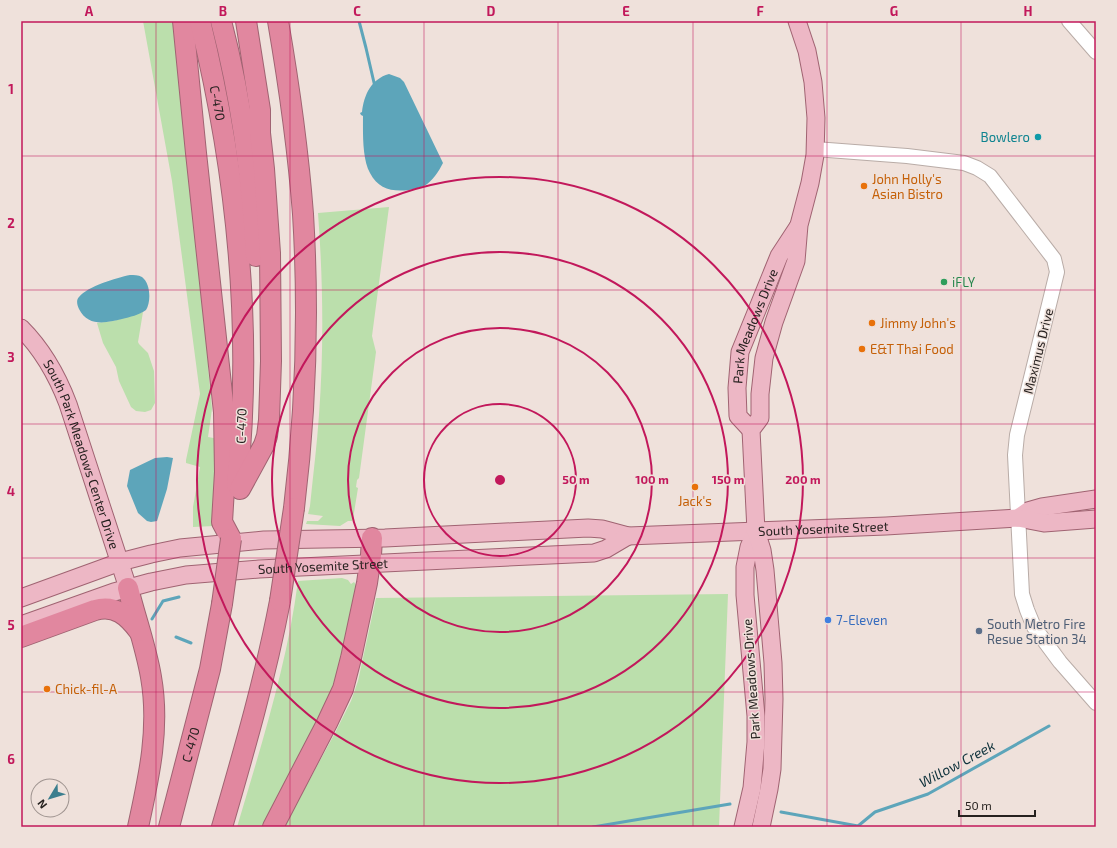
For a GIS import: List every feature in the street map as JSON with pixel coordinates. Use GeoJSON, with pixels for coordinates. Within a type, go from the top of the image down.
{"type":"FeatureCollection","features":[{"type":"Feature","properties":{"kind":"highway"},"geometry":{"type":"LineString","coordinates":[[183,21],[198,178],[224,412],[226,468],[232,506]]}},
{"type":"Feature","properties":{"kind":"highway","name":"C-470"},"geometry":{"type":"LineString","coordinates":[[169,827],[210,669],[222,604],[231,539],[222,522],[232,506],[240,450],[243,378],[242,309],[238,243],[230,176],[214,80],[200,21]]}},
{"type":"Feature","properties":{"kind":"highway"},"geometry":{"type":"LineString","coordinates":[[221,21],[234,75],[245,134],[255,238],[258,280],[258,344],[253,465]]}},
{"type":"Feature","properties":{"kind":"highway"},"geometry":{"type":"LineString","coordinates":[[235,21],[248,76],[253,110],[260,133]]}},
{"type":"Feature","properties":{"kind":"highway"},"geometry":{"type":"LineString","coordinates":[[232,506],[264,445],[267,436],[271,361],[270,245],[265,176],[260,133],[259,100],[246,21]]}},
{"type":"Feature","properties":{"kind":"highway"},"geometry":{"type":"LineString","coordinates":[[222,827],[261,690],[280,601],[294,508],[304,395],[306,327],[304,247],[296,149],[278,21]]}},
{"type":"Feature","properties":{"kind":"highway"},"geometry":{"type":"LineString","coordinates":[[273,827],[342,692],[351,658],[370,564],[372,538]]}},
{"type":"Feature","properties":{"kind":"highway"},"geometry":{"type":"LineString","coordinates":[[128,588],[151,675],[154,718],[151,763],[138,827]]}},
{"type":"Feature","properties":{"kind":"highway"},"geometry":{"type":"LineString","coordinates":[[21,637],[95,610],[108,608],[125,615],[139,632]]}},
{"type":"Feature","properties":{"kind":"main road","name":"Park Meadows Drive"},"geometry":{"type":"LineString","coordinates":[[761,827],[772,769],[774,699],[773,663],[765,570],[762,550],[756,531],[751,430],[760,418],[760,394],[764,358],[774,322],[796,260],[799,225],[810,183],[815,149],[816,118],[812,82],[798,21]]}},
{"type":"Feature","properties":{"kind":"main road","name":"Park Meadows Drive"},"geometry":{"type":"LineString","coordinates":[[751,430],[738,416],[737,388],[740,352],[779,256],[799,225]]}},
{"type":"Feature","properties":{"kind":"main road"},"geometry":{"type":"LineString","coordinates":[[774,322],[770,305],[782,270],[779,256]]}},
{"type":"Feature","properties":{"kind":"main road"},"geometry":{"type":"LineString","coordinates":[[755,316],[761,326],[753,403],[760,413]]}},
{"type":"Feature","properties":{"kind":"main road","name":"South Park Meadows Center Drive"},"geometry":{"type":"LineString","coordinates":[[21,328],[46,359],[60,384],[128,588]]}},
{"type":"Feature","properties":{"kind":"main road","name":"South Yosemite Street"},"geometry":{"type":"LineString","coordinates":[[1018,518],[1028,510],[1096,499]]}},
{"type":"Feature","properties":{"kind":"main road","name":"South Yosemite Street"},"geometry":{"type":"LineString","coordinates":[[21,598],[120,562],[151,554],[180,548],[240,542],[372,538],[588,528],[602,529],[628,536],[880,526],[1018,518],[1044,523],[1096,519]]}},
{"type":"Feature","properties":{"kind":"main road","name":"Park Meadows Drive"},"geometry":{"type":"LineString","coordinates":[[743,827],[752,788],[756,742],[756,716],[746,595],[746,567],[749,547],[756,531]]}},
{"type":"Feature","properties":{"kind":"main road","name":"South Yosemite Street"},"geometry":{"type":"LineString","coordinates":[[21,625],[128,588],[186,575],[259,569],[594,553],[606,549],[628,536]]}},
{"type":"Feature","properties":{"kind":"street"},"geometry":{"type":"LineString","coordinates":[[1069,21],[1096,52]]}},
{"type":"Feature","properties":{"kind":"street","name":"Maximus Drive"},"geometry":{"type":"LineString","coordinates":[[815,149],[935,159],[964,163],[977,168],[990,176],[1054,259],[1057,272],[1017,435],[1015,455],[1022,594],[1034,627],[1096,703]]}},
{"type":"Feature","properties":{"kind":"green space"},"geometry":{"type":"Polygon","coordinates":[[[143,21],[177,21],[213,366],[208,367],[212,409],[208,437],[219,439],[214,526],[193,527],[193,507],[200,467],[186,463],[186,460],[200,394],[172,181],[143,21]]]}},
{"type":"Feature","properties":{"kind":"green space"},"geometry":{"type":"Polygon","coordinates":[[[389,207],[372,336],[376,352],[359,478],[357,480],[356,487],[358,488],[353,519],[352,521],[348,521],[340,526],[306,524],[307,521],[318,521],[323,516],[308,514],[317,438],[322,365],[322,289],[318,213],[389,207]]]}},
{"type":"Feature","properties":{"kind":"green space"},"geometry":{"type":"Polygon","coordinates":[[[143,312],[138,342],[148,353],[154,371],[155,403],[151,410],[145,412],[136,411],[131,407],[119,381],[116,367],[103,343],[97,323],[113,321],[143,312]]]}},
{"type":"Feature","properties":{"kind":"green space"},"geometry":{"type":"Polygon","coordinates":[[[342,578],[348,580],[351,584],[354,582],[356,585],[356,590],[330,696],[264,827],[237,827],[264,736],[280,674],[298,581],[342,578]]]}},
{"type":"Feature","properties":{"kind":"green space"},"geometry":{"type":"Polygon","coordinates":[[[728,594],[719,827],[284,827],[351,701],[358,681],[376,598],[728,594]]]}},
{"type":"Feature","properties":{"kind":"water"},"geometry":{"type":"Polygon","coordinates":[[[389,74],[400,78],[404,82],[443,163],[430,182],[422,187],[409,190],[391,190],[377,183],[367,167],[364,145],[363,116],[360,113],[362,112],[370,88],[377,80],[389,74]]]}},
{"type":"Feature","properties":{"kind":"water"},"geometry":{"type":"Polygon","coordinates":[[[130,275],[138,275],[142,277],[149,288],[149,302],[146,310],[131,317],[104,322],[92,321],[83,315],[78,307],[77,301],[83,293],[103,283],[130,275]]]}},
{"type":"Feature","properties":{"kind":"water"},"geometry":{"type":"Polygon","coordinates":[[[155,458],[173,458],[167,489],[157,521],[147,521],[138,513],[127,486],[130,470],[155,458]]]}},
{"type":"Feature","properties":{"kind":"waterway"},"geometry":{"type":"LineString","coordinates":[[359,21],[375,87]]}},
{"type":"Feature","properties":{"kind":"waterway"},"geometry":{"type":"LineString","coordinates":[[152,619],[163,601],[179,597]]}},
{"type":"Feature","properties":{"kind":"waterway"},"geometry":{"type":"LineString","coordinates":[[176,637],[191,643]]}},
{"type":"Feature","properties":{"kind":"waterway","name":"Willow Creek"},"geometry":{"type":"LineString","coordinates":[[781,812],[858,826],[875,812],[928,794],[1049,726]]}},
{"type":"Feature","properties":{"kind":"waterway","name":"Willow Creek"},"geometry":{"type":"LineString","coordinates":[[593,827],[730,804]]}},
{"type":"Feature","properties":{"kind":"place","name":"Bowlero"},"geometry":{"type":"Point","coordinates":[1038,137]}},
{"type":"Feature","properties":{"kind":"place","name":"John Holly's Asian Bistro"},"geometry":{"type":"Point","coordinates":[864,186]}},
{"type":"Feature","properties":{"kind":"place","name":"iFLY"},"geometry":{"type":"Point","coordinates":[944,282]}},
{"type":"Feature","properties":{"kind":"place","name":"Jimmy John's"},"geometry":{"type":"Point","coordinates":[872,323]}},
{"type":"Feature","properties":{"kind":"place","name":"E&T Thai Food"},"geometry":{"type":"Point","coordinates":[862,349]}},
{"type":"Feature","properties":{"kind":"place","name":"Jack's"},"geometry":{"type":"Point","coordinates":[695,487]}},
{"type":"Feature","properties":{"kind":"place","name":"7-Eleven"},"geometry":{"type":"Point","coordinates":[828,620]}},
{"type":"Feature","properties":{"kind":"place","name":"South Metro Fire Resue Station 34"},"geometry":{"type":"Point","coordinates":[979,631]}},
{"type":"Feature","properties":{"kind":"place","name":"Chick-fil-A"},"geometry":{"type":"Point","coordinates":[47,689]}}]}
